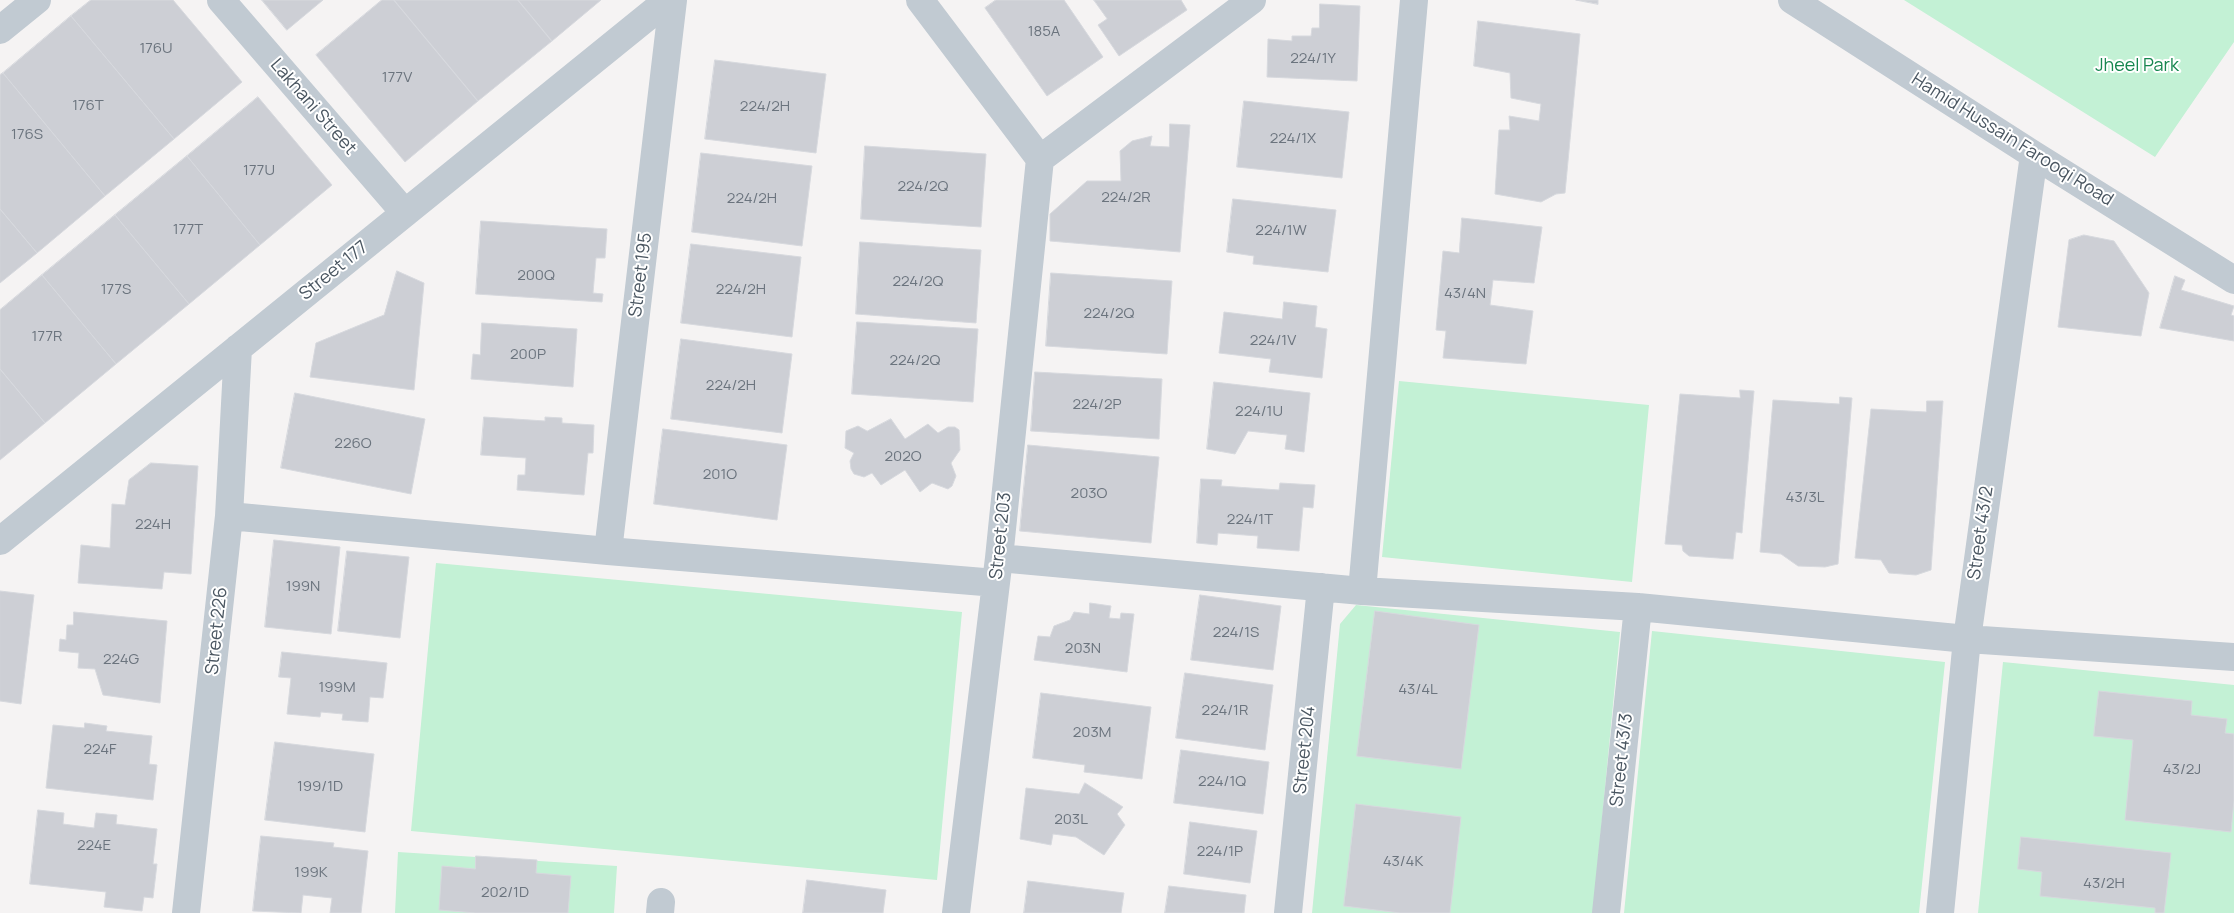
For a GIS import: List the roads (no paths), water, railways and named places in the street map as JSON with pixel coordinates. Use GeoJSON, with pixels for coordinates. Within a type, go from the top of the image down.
{"type":"FeatureCollection","features":[{"type":"Feature","properties":{"kind":"street"},"geometry":{"type":"LineString","coordinates":[[0,30],[37,0]]}},
{"type":"Feature","properties":{"kind":"street","name":"Lakhani Street"},"geometry":{"type":"LineString","coordinates":[[222,0],[405,213]]}},
{"type":"Feature","properties":{"kind":"street","name":"Street 177"},"geometry":{"type":"LineString","coordinates":[[0,541],[668,0]]}},
{"type":"Feature","properties":{"kind":"street","name":"Street 195"},"geometry":{"type":"LineString","coordinates":[[608,551],[673,0]]}},
{"type":"Feature","properties":{"kind":"street"},"geometry":{"type":"LineString","coordinates":[[920,0],[1040,159],[1252,0]]}},
{"type":"Feature","properties":{"kind":"street"},"geometry":{"type":"LineString","coordinates":[[1362,591],[1414,0]]}},
{"type":"Feature","properties":{"kind":"street","name":"Hamid Hussain Farooqi Road"},"geometry":{"type":"LineString","coordinates":[[1792,0],[2234,280]]}},
{"type":"Feature","properties":{"kind":"street","name":"Street 43/2"},"geometry":{"type":"LineString","coordinates":[[1940,913],[1966,640],[2034,155]]}},
{"type":"Feature","properties":{"kind":"street","name":"Street 203"},"geometry":{"type":"LineString","coordinates":[[956,913],[997,571],[1040,159]]}},
{"type":"Feature","properties":{"kind":"street","name":"Street 226"},"geometry":{"type":"LineString","coordinates":[[186,913],[229,516],[238,348]]}},
{"type":"Feature","properties":{"kind":"street"},"geometry":{"type":"LineString","coordinates":[[229,516],[608,551],[1321,587],[1638,607],[1966,640],[2234,657]]}},
{"type":"Feature","properties":{"kind":"street","name":"Street 204"},"geometry":{"type":"LineString","coordinates":[[1288,913],[1321,587]]}},
{"type":"Feature","properties":{"kind":"street","name":"Street 43/3"},"geometry":{"type":"LineString","coordinates":[[1606,913],[1638,607]]}},
{"type":"Feature","properties":{"kind":"park label","name":"Jheel Park"},"geometry":{"type":"Point","coordinates":[2137,66]}}]}
